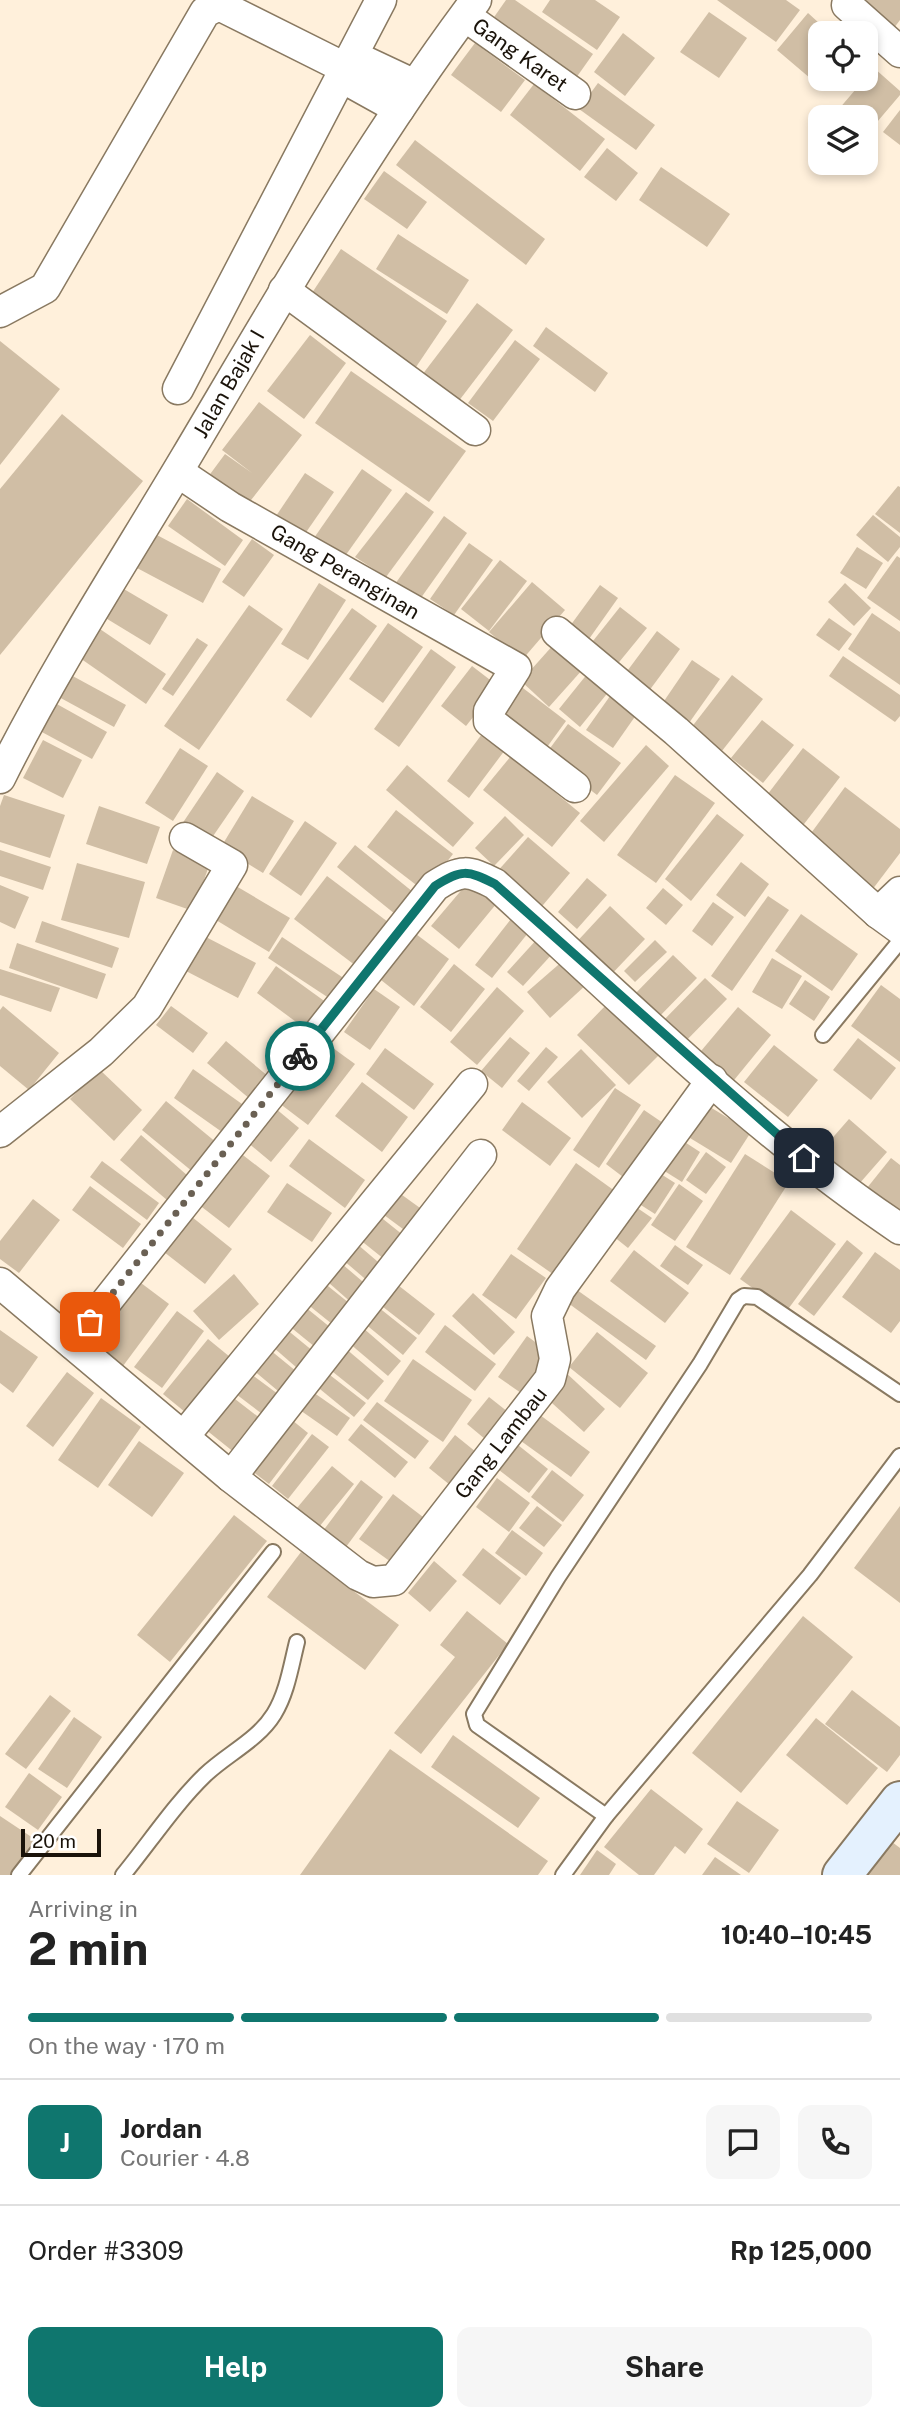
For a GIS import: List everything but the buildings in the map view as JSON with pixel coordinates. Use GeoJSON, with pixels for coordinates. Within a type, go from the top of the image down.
{"type":"FeatureCollection","features":[{"type":"Feature","properties":{"kind":"street"},"geometry":{"type":"LineString","coordinates":[[178,389],[381,0]]}},
{"type":"Feature","properties":{"kind":"street"},"geometry":{"type":"LineString","coordinates":[[0,312],[45,288],[205,12],[212,7],[219,5],[345,68],[354,84],[398,109]]}},
{"type":"Feature","properties":{"kind":"street"},"geometry":{"type":"LineString","coordinates":[[847,5],[900,52]]}},
{"type":"Feature","properties":{"kind":"street","name":"Jalan Bajak I"},"geometry":{"type":"LineString","coordinates":[[0,778],[9,734],[178,471],[284,290],[398,109],[471,8]]}},
{"type":"Feature","properties":{"kind":"street","name":"Gang Karet"},"geometry":{"type":"LineString","coordinates":[[471,8],[575,94]]}},
{"type":"Feature","properties":{"kind":"street"},"geometry":{"type":"LineString","coordinates":[[345,68],[366,62],[415,85]]}},
{"type":"Feature","properties":{"kind":"street"},"geometry":{"type":"LineString","coordinates":[[284,290],[475,430]]}},
{"type":"Feature","properties":{"kind":"street","name":"Gang Peranginan"},"geometry":{"type":"LineString","coordinates":[[178,471],[230,507],[516,668],[489,711],[489,721],[575,787]]}},
{"type":"Feature","properties":{"kind":"street"},"geometry":{"type":"LineString","coordinates":[[556,632],[676,731],[889,921],[900,892]]}},
{"type":"Feature","properties":{"kind":"street"},"geometry":{"type":"LineString","coordinates":[[0,1132],[101,1052],[147,1007],[232,865],[184,838]]}},
{"type":"Feature","properties":{"kind":"street"},"geometry":{"type":"LineString","coordinates":[[73,1344],[435,886],[456,872],[472,872],[495,884],[712,1080],[840,1189],[900,1229]]}},
{"type":"Feature","properties":{"kind":"street","name":"Gang Lambau"},"geometry":{"type":"LineString","coordinates":[[0,1283],[231,1477],[358,1575],[373,1583],[394,1580],[550,1379],[555,1359],[547,1316],[560,1289],[712,1080]]}},
{"type":"Feature","properties":{"kind":"street"},"geometry":{"type":"LineString","coordinates":[[184,1436],[472,1084]]}},
{"type":"Feature","properties":{"kind":"street"},"geometry":{"type":"LineString","coordinates":[[231,1477],[481,1155]]}},
{"type":"Feature","properties":{"kind":"street"},"geometry":{"type":"LineString","coordinates":[[842,1875],[900,1801]]}},
{"type":"Feature","properties":{"kind":"lane"},"geometry":{"type":"LineString","coordinates":[[822,1035],[900,941]]}},
{"type":"Feature","properties":{"kind":"lane"},"geometry":{"type":"LineString","coordinates":[[606,1816],[477,1725],[474,1714],[558,1577],[700,1364],[738,1300],[744,1296],[757,1297],[900,1394]]}},
{"type":"Feature","properties":{"kind":"lane"},"geometry":{"type":"LineString","coordinates":[[563,1875],[606,1816],[793,1595],[900,1456]]}},
{"type":"Feature","properties":{"kind":"lane"},"geometry":{"type":"LineString","coordinates":[[19,1875],[273,1552]]}},
{"type":"Feature","properties":{"kind":"lane"},"geometry":{"type":"LineString","coordinates":[[123,1875],[190,1791],[207,1773],[259,1733],[273,1716],[282,1701],[297,1642]]}},
{"type":"Feature","properties":{"kind":"way so far"},"geometry":{"type":"LineString","coordinates":[[90,1322],[300,1056]]}},
{"type":"Feature","properties":{"kind":"route"},"geometry":{"type":"LineString","coordinates":[[300,1056],[435,886],[456,872],[472,872],[495,884],[712,1080],[804,1158]]}}]}
